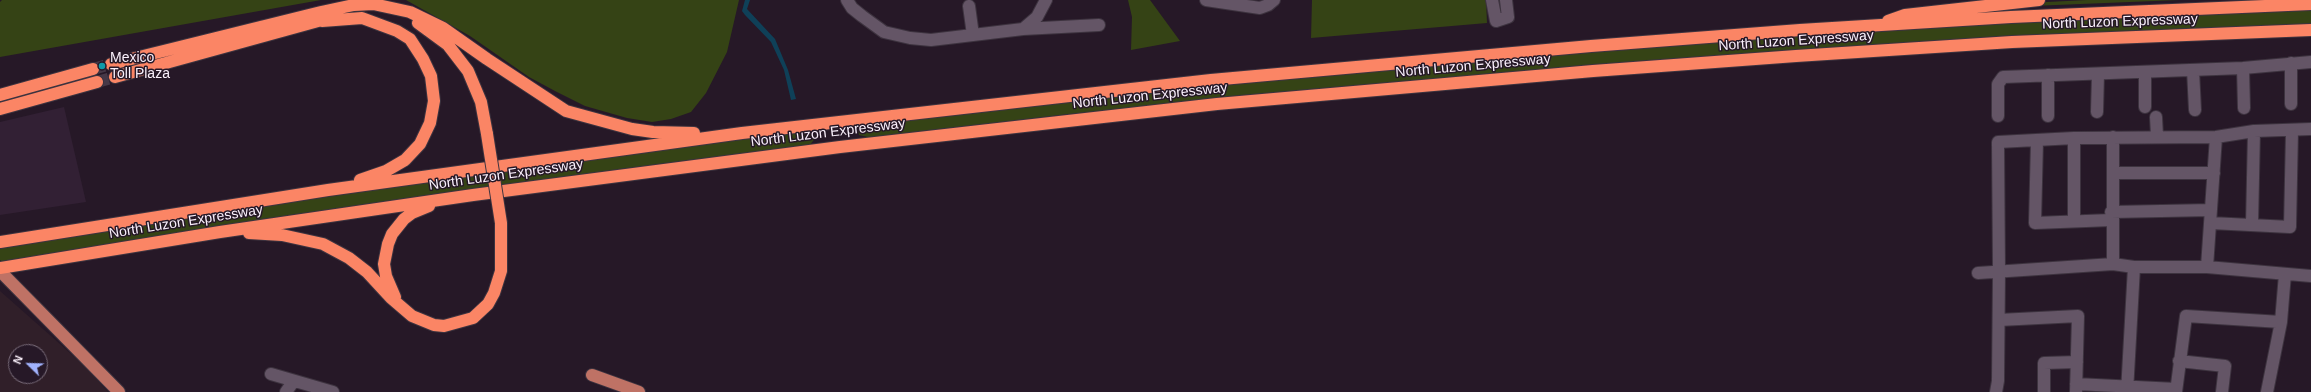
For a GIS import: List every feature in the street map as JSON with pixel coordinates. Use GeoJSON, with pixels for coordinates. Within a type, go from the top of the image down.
{"type":"FeatureCollection","features":[{"type":"Feature","properties":{"kind":"highway"},"geometry":{"type":"LineString","coordinates":[[1871,26],[1905,15],[2038,0]]}},
{"type":"Feature","properties":{"kind":"highway"},"geometry":{"type":"LineString","coordinates":[[111,64],[345,7],[373,4],[410,12],[443,28],[546,100],[566,111],[585,118],[612,125],[653,132],[742,133]]}},
{"type":"Feature","properties":{"kind":"highway","name":"North Luzon Expressway"},"geometry":{"type":"LineString","coordinates":[[0,242],[328,190],[742,133],[1226,78],[1591,46],[1871,26],[2027,16],[2311,4]]}},
{"type":"Feature","properties":{"kind":"highway"},"geometry":{"type":"LineString","coordinates":[[220,232],[282,235],[302,238],[324,244],[349,258],[367,272],[404,311],[423,321],[444,326],[464,322],[481,312],[488,304],[499,282],[502,261],[501,223],[487,134],[481,102],[476,86],[468,71],[452,49],[422,25],[396,14],[345,7]]}},
{"type":"Feature","properties":{"kind":"highway"},"geometry":{"type":"LineString","coordinates":[[115,77],[322,21],[349,12],[375,10]]}},
{"type":"Feature","properties":{"kind":"highway"},"geometry":{"type":"LineString","coordinates":[[322,21],[362,18],[380,23],[410,39],[423,59],[431,76],[434,101],[430,123],[420,144],[405,160],[386,171],[328,190]]}},
{"type":"Feature","properties":{"kind":"highway","name":"North Luzon Expressway"},"geometry":{"type":"LineString","coordinates":[[0,268],[220,232],[473,195],[980,130],[1217,104],[1600,70],[2004,42],[2311,30]]}},
{"type":"Feature","properties":{"kind":"highway"},"geometry":{"type":"LineString","coordinates":[[0,95],[93,69]]}},
{"type":"Feature","properties":{"kind":"highway"},"geometry":{"type":"LineString","coordinates":[[0,109],[97,82]]}},
{"type":"Feature","properties":{"kind":"highway"},"geometry":{"type":"LineString","coordinates":[[404,311],[388,284],[386,276],[386,253],[392,234],[412,213],[433,204],[473,195]]}},
{"type":"Feature","properties":{"kind":"main road"},"geometry":{"type":"LineString","coordinates":[[0,271],[119,392]]}},
{"type":"Feature","properties":{"kind":"main road"},"geometry":{"type":"LineString","coordinates":[[592,375],[639,392]]}},
{"type":"Feature","properties":{"kind":"street"},"geometry":{"type":"LineString","coordinates":[[848,0],[852,8],[884,32],[910,38],[931,40],[1023,29],[1099,24]]}},
{"type":"Feature","properties":{"kind":"street"},"geometry":{"type":"LineString","coordinates":[[1023,29],[1037,17],[1046,0]]}},
{"type":"Feature","properties":{"kind":"street"},"geometry":{"type":"LineString","coordinates":[[1206,0],[1260,8],[1268,5],[1274,0]]}},
{"type":"Feature","properties":{"kind":"street"},"geometry":{"type":"LineString","coordinates":[[1492,0],[1496,21],[1508,17],[1506,0]]}},
{"type":"Feature","properties":{"kind":"street"},"geometry":{"type":"LineString","coordinates":[[969,6],[974,35]]}},
{"type":"Feature","properties":{"kind":"street"},"geometry":{"type":"LineString","coordinates":[[1998,116],[2000,79],[2003,77],[2243,68],[2311,62]]}},
{"type":"Feature","properties":{"kind":"street"},"geometry":{"type":"LineString","coordinates":[[2291,63],[2292,104]]}},
{"type":"Feature","properties":{"kind":"street"},"geometry":{"type":"LineString","coordinates":[[2243,68],[2244,108]]}},
{"type":"Feature","properties":{"kind":"street"},"geometry":{"type":"LineString","coordinates":[[2194,70],[2195,110]]}},
{"type":"Feature","properties":{"kind":"street"},"geometry":{"type":"LineString","coordinates":[[2144,72],[2146,107]]}},
{"type":"Feature","properties":{"kind":"street"},"geometry":{"type":"LineString","coordinates":[[2097,112],[2098,74]]}},
{"type":"Feature","properties":{"kind":"street"},"geometry":{"type":"LineString","coordinates":[[2048,76],[2048,116]]}},
{"type":"Feature","properties":{"kind":"street"},"geometry":{"type":"LineString","coordinates":[[2156,117],[2157,136]]}},
{"type":"Feature","properties":{"kind":"street"},"geometry":{"type":"LineString","coordinates":[[1996,392],[1998,381],[1999,272],[1998,142],[2113,137],[2216,137],[2254,131],[2292,131],[2311,129]]}},
{"type":"Feature","properties":{"kind":"street"},"geometry":{"type":"LineString","coordinates":[[2252,224],[2254,131]]}},
{"type":"Feature","properties":{"kind":"street"},"geometry":{"type":"LineString","coordinates":[[2211,223],[2290,227],[2292,131]]}},
{"type":"Feature","properties":{"kind":"street"},"geometry":{"type":"LineString","coordinates":[[2112,264],[2111,216],[2113,137]]}},
{"type":"Feature","properties":{"kind":"street"},"geometry":{"type":"LineString","coordinates":[[2207,267],[2216,137]]}},
{"type":"Feature","properties":{"kind":"street"},"geometry":{"type":"LineString","coordinates":[[2074,138],[2074,220]]}},
{"type":"Feature","properties":{"kind":"street"},"geometry":{"type":"LineString","coordinates":[[2036,141],[2035,223],[2111,216],[2211,210]]}},
{"type":"Feature","properties":{"kind":"street"},"geometry":{"type":"LineString","coordinates":[[2113,173],[2214,173]]}},
{"type":"Feature","properties":{"kind":"street"},"geometry":{"type":"LineString","coordinates":[[1978,273],[2112,264],[2134,267],[2207,267],[2311,276]]}},
{"type":"Feature","properties":{"kind":"street"},"geometry":{"type":"LineString","coordinates":[[2127,389],[2134,267]]}},
{"type":"Feature","properties":{"kind":"street"},"geometry":{"type":"LineString","coordinates":[[2267,392],[2281,322],[2286,274]]}},
{"type":"Feature","properties":{"kind":"street"},"geometry":{"type":"LineString","coordinates":[[1998,320],[2078,316],[2078,362],[2076,388],[2176,390],[2186,316],[2281,322]]}},
{"type":"Feature","properties":{"kind":"street"},"geometry":{"type":"LineString","coordinates":[[2179,361],[2226,366],[2222,392]]}},
{"type":"Feature","properties":{"kind":"street"},"geometry":{"type":"LineString","coordinates":[[2044,392],[2044,363],[2078,362]]}},
{"type":"Feature","properties":{"kind":"street"},"geometry":{"type":"LineString","coordinates":[[271,374],[333,392]]}},
{"type":"Feature","properties":{"kind":"street"},"geometry":{"type":"LineString","coordinates":[[286,392],[293,382],[297,382]]}},
{"type":"Feature","properties":{"kind":"shaded area"},"geometry":{"type":"Polygon","coordinates":[[[64,107],[86,202],[0,215],[0,122],[64,107]]]}},
{"type":"Feature","properties":{"kind":"shaded area"},"geometry":{"type":"Polygon","coordinates":[[[0,291],[86,367],[108,392],[0,392],[0,291]]]}},
{"type":"Feature","properties":{"kind":"green space"},"geometry":{"type":"Polygon","coordinates":[[[2,0],[321,0],[0,57],[0,2],[2,0]]]}},
{"type":"Feature","properties":{"kind":"green space"},"geometry":{"type":"Polygon","coordinates":[[[406,0],[739,0],[727,52],[706,93],[691,112],[671,119],[652,122],[627,118],[585,106],[529,77],[470,36],[406,0]]]}},
{"type":"Feature","properties":{"kind":"green space"},"geometry":{"type":"Polygon","coordinates":[[[1128,0],[1150,0],[1180,41],[1131,50],[1132,17],[1128,0]]]}},
{"type":"Feature","properties":{"kind":"green space"},"geometry":{"type":"Polygon","coordinates":[[[1312,0],[1486,0],[1487,23],[1311,38],[1312,0]]]}},
{"type":"Feature","properties":{"kind":"green space"},"geometry":{"type":"Polygon","coordinates":[[[2087,0],[2179,0],[2007,7],[2007,4],[2087,0]]]}},
{"type":"Feature","properties":{"kind":"green space"},"geometry":{"type":"Polygon","coordinates":[[[2311,7],[2311,25],[1361,86],[1061,115],[872,138],[859,135],[858,130],[861,125],[1057,101],[1358,71],[1671,45],[2027,22],[2311,7]]]}},
{"type":"Feature","properties":{"kind":"green space"},"geometry":{"type":"Polygon","coordinates":[[[810,130],[816,137],[809,146],[434,196],[3,263],[0,260],[0,246],[186,216],[605,155],[810,130]]]}},
{"type":"Feature","properties":{"kind":"water"},"geometry":{"type":"Polygon","coordinates":[[[745,0],[750,0],[747,9],[775,39],[788,70],[796,99],[791,100],[784,70],[771,42],[742,11],[745,0]]]}},
{"type":"Feature","properties":{"kind":"tunnel"},"geometry":{"type":"LineString","coordinates":[[93,69],[111,64]]}},
{"type":"Feature","properties":{"kind":"tunnel"},"geometry":{"type":"LineString","coordinates":[[97,82],[115,77]]}},
{"type":"Feature","properties":{"kind":"place","name":"Mexico Toll Plaza"},"geometry":{"type":"Point","coordinates":[102,66]}}]}
